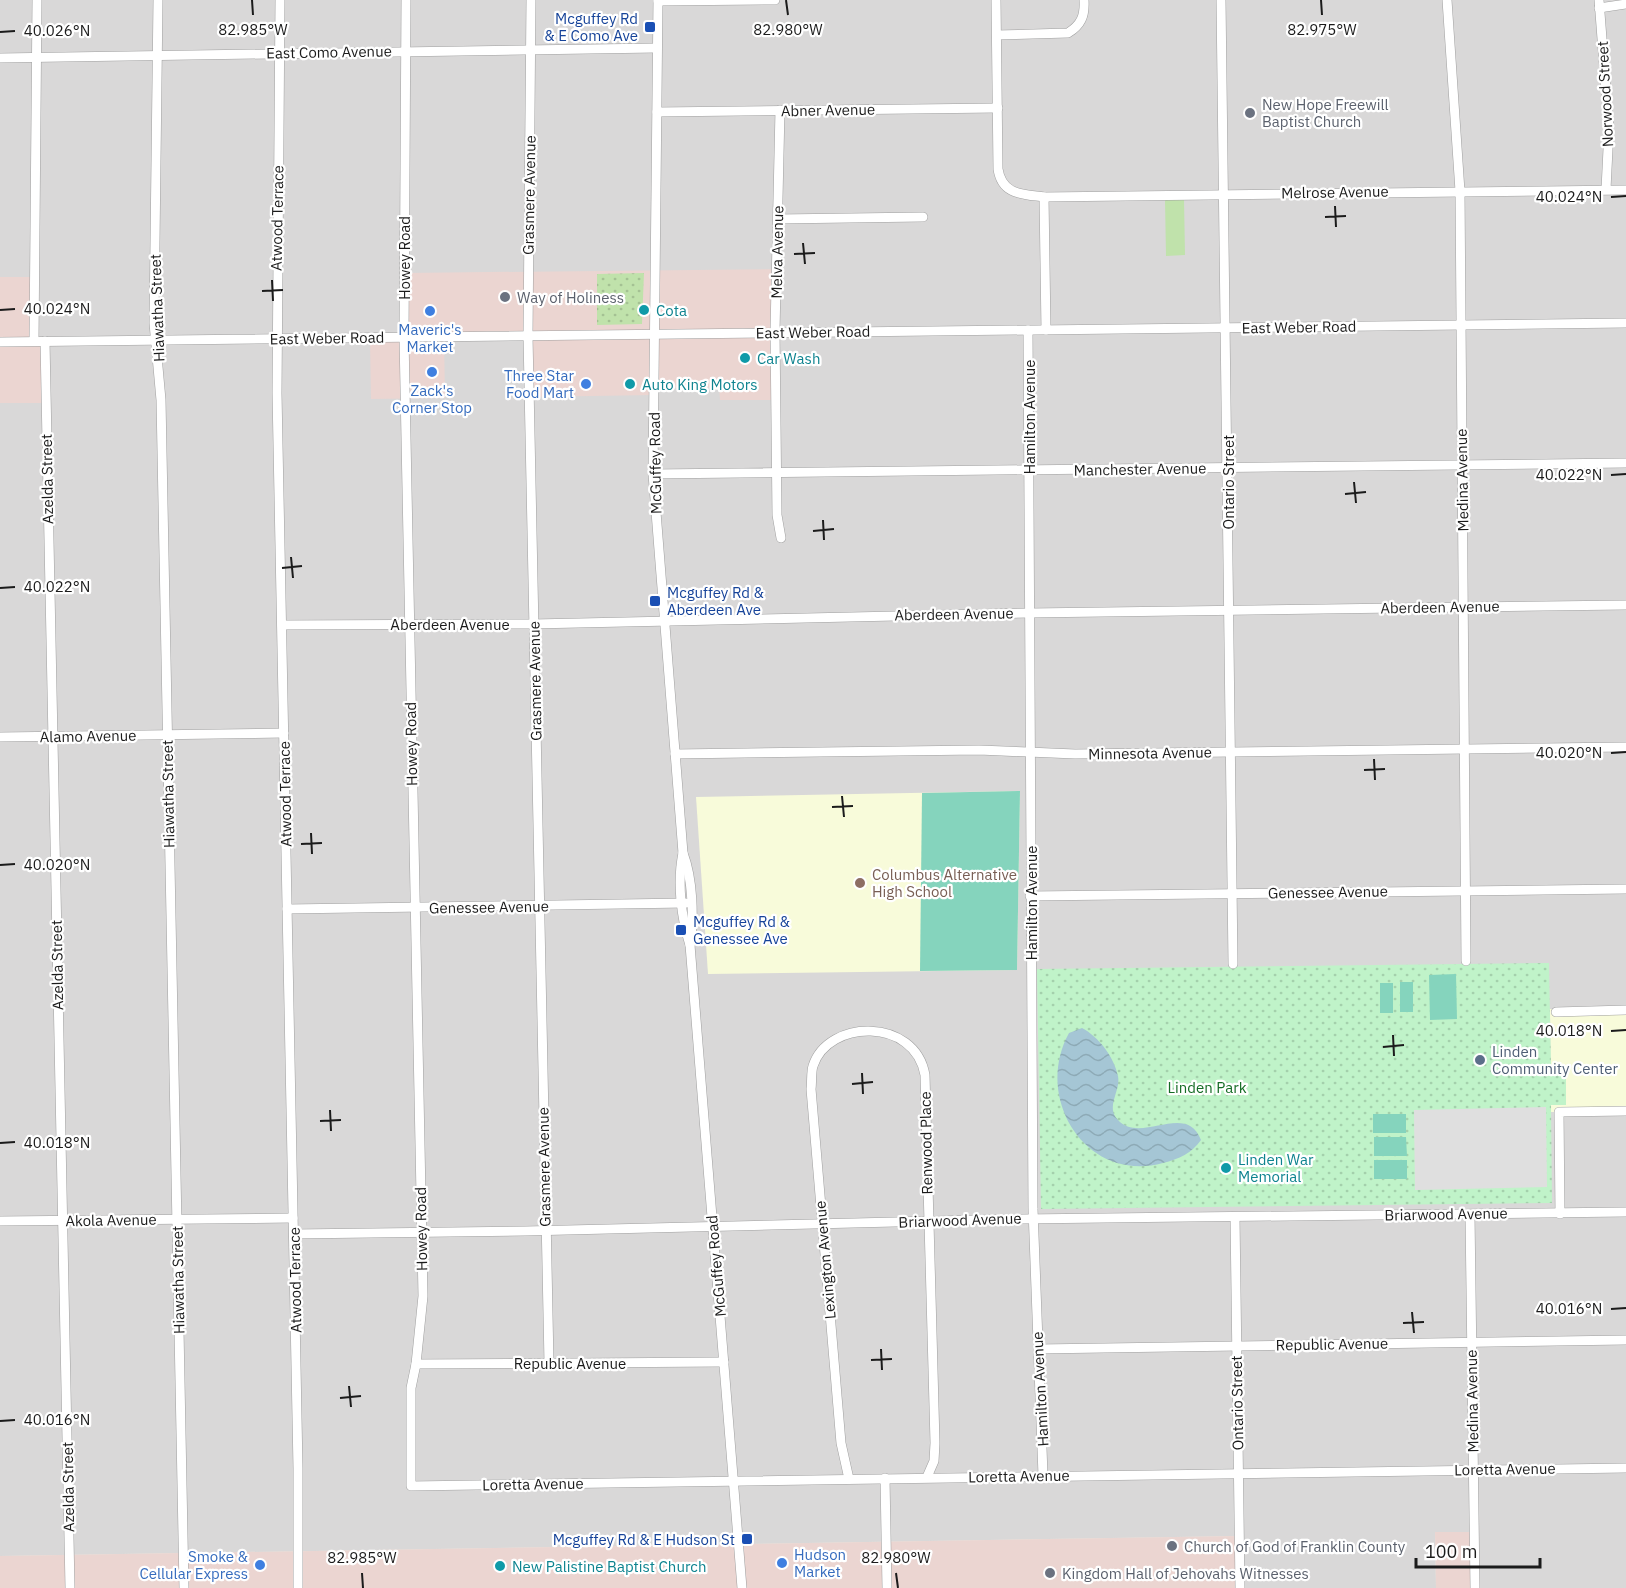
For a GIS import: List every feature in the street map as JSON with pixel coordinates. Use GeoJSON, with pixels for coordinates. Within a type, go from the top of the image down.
{"type":"FeatureCollection","features":[{"type":"Feature","properties":{"kind":"street"},"geometry":{"type":"LineString","coordinates":[[34,341],[37,0]]}},
{"type":"Feature","properties":{"kind":"street","name":"Hiawatha Street"},"geometry":{"type":"LineString","coordinates":[[158,0],[154,323],[157,340],[167,735],[184,1588]]}},
{"type":"Feature","properties":{"kind":"street","name":"Atwood Terrace"},"geometry":{"type":"LineString","coordinates":[[280,0],[277,339],[294,1234],[298,1588]]}},
{"type":"Feature","properties":{"kind":"street","name":"Howey Road"},"geometry":{"type":"LineString","coordinates":[[406,0],[404,337],[423,1296],[416,1364],[411,1388],[411,1486]]}},
{"type":"Feature","properties":{"kind":"street","name":"Grasmere Avenue"},"geometry":{"type":"LineString","coordinates":[[531,0],[528,336],[549,1363]]}},
{"type":"Feature","properties":{"kind":"street"},"geometry":{"type":"LineString","coordinates":[[658,1],[774,0]]}},
{"type":"Feature","properties":{"kind":"street"},"geometry":{"type":"LineString","coordinates":[[996,0],[1000,179],[1013,193],[1044,197],[1046,330]]}},
{"type":"Feature","properties":{"kind":"street"},"geometry":{"type":"LineString","coordinates":[[997,35],[1068,33],[1077,27],[1083,18],[1084,0]]}},
{"type":"Feature","properties":{"kind":"street","name":"Ontario Street"},"geometry":{"type":"LineString","coordinates":[[1221,0],[1233,964]]}},
{"type":"Feature","properties":{"kind":"street","name":"Medina Avenue"},"geometry":{"type":"LineString","coordinates":[[1447,0],[1460,191],[1466,961]]}},
{"type":"Feature","properties":{"kind":"street","name":"McGuffey Road"},"geometry":{"type":"LineString","coordinates":[[658,1],[653,474],[682,853],[680,866],[687,903],[684,928],[690,945],[742,1588]]}},
{"type":"Feature","properties":{"kind":"street"},"geometry":{"type":"LineString","coordinates":[[1599,4],[1626,4]]}},
{"type":"Feature","properties":{"kind":"street","name":"Norwood Street"},"geometry":{"type":"LineString","coordinates":[[1599,4],[1609,129],[1606,189]]}},
{"type":"Feature","properties":{"kind":"street","name":"East Como Avenue"},"geometry":{"type":"LineString","coordinates":[[0,58],[657,48]]}},
{"type":"Feature","properties":{"kind":"street","name":"Abner Avenue"},"geometry":{"type":"LineString","coordinates":[[657,112],[998,108]]}},
{"type":"Feature","properties":{"kind":"street","name":"Melva Avenue"},"geometry":{"type":"LineString","coordinates":[[780,110],[776,333],[777,515],[782,538]]}},
{"type":"Feature","properties":{"kind":"street","name":"Melrose Avenue"},"geometry":{"type":"LineString","coordinates":[[1044,197],[1626,190]]}},
{"type":"Feature","properties":{"kind":"street"},"geometry":{"type":"LineString","coordinates":[[778,219],[922,217]]}},
{"type":"Feature","properties":{"kind":"street","name":"East Weber Road"},"geometry":{"type":"LineString","coordinates":[[0,342],[1626,323]]}},
{"type":"Feature","properties":{"kind":"street","name":"Hamilton Avenue"},"geometry":{"type":"LineString","coordinates":[[1028,330],[1033,1219],[1043,1475]]}},
{"type":"Feature","properties":{"kind":"street","name":"Azelda Street"},"geometry":{"type":"LineString","coordinates":[[45,341],[70,1588]]}},
{"type":"Feature","properties":{"kind":"street","name":"Manchester Avenue"},"geometry":{"type":"LineString","coordinates":[[653,474],[1626,463]]}},
{"type":"Feature","properties":{"kind":"street","name":"Aberdeen Avenue"},"geometry":{"type":"LineString","coordinates":[[282,625],[533,624],[1030,613],[1626,605]]}},
{"type":"Feature","properties":{"kind":"street","name":"Alamo Avenue"},"geometry":{"type":"LineString","coordinates":[[0,737],[284,733]]}},
{"type":"Feature","properties":{"kind":"street","name":"Minnesota Avenue"},"geometry":{"type":"LineString","coordinates":[[675,754],[959,750],[1030,753],[1230,752],[1626,747]]}},
{"type":"Feature","properties":{"kind":"street","name":"Genessee Avenue"},"geometry":{"type":"LineString","coordinates":[[1030,896],[1626,889]]}},
{"type":"Feature","properties":{"kind":"street","name":"Genessee Avenue"},"geometry":{"type":"LineString","coordinates":[[287,909],[687,903]]}},
{"type":"Feature","properties":{"kind":"street"},"geometry":{"type":"LineString","coordinates":[[1556,1011],[1626,1010]]}},
{"type":"Feature","properties":{"kind":"street","name":"Renwood Place"},"geometry":{"type":"LineString","coordinates":[[826,1045],[845,1035],[866,1031],[883,1032],[902,1038],[919,1053],[925,1076],[927,1221],[935,1443],[934,1461],[927,1477]]}},
{"type":"Feature","properties":{"kind":"street","name":"Lexington Avenue"},"geometry":{"type":"LineString","coordinates":[[826,1045],[813,1065],[811,1089],[840,1443],[849,1479]]}},
{"type":"Feature","properties":{"kind":"street"},"geometry":{"type":"LineString","coordinates":[[1560,1214],[1559,1112],[1626,1111]]}},
{"type":"Feature","properties":{"kind":"street","name":"Briarwood Avenue"},"geometry":{"type":"LineString","coordinates":[[294,1234],[1033,1219],[1626,1212]]}},
{"type":"Feature","properties":{"kind":"street","name":"Medina Avenue"},"geometry":{"type":"LineString","coordinates":[[1470,1215],[1475,1588]]}},
{"type":"Feature","properties":{"kind":"street","name":"Ontario Street"},"geometry":{"type":"LineString","coordinates":[[1235,1217],[1240,1588]]}},
{"type":"Feature","properties":{"kind":"street","name":"Akola Avenue"},"geometry":{"type":"LineString","coordinates":[[0,1221],[293,1218]]}},
{"type":"Feature","properties":{"kind":"street","name":"Republic Avenue"},"geometry":{"type":"LineString","coordinates":[[1038,1349],[1626,1340]]}},
{"type":"Feature","properties":{"kind":"street","name":"Republic Avenue"},"geometry":{"type":"LineString","coordinates":[[416,1364],[724,1362]]}},
{"type":"Feature","properties":{"kind":"street","name":"Loretta Avenue"},"geometry":{"type":"LineString","coordinates":[[411,1486],[1626,1468]]}},
{"type":"Feature","properties":{"kind":"street"},"geometry":{"type":"LineString","coordinates":[[885,1478],[886,1588]]}},
{"type":"Feature","properties":{"kind":"shaded area"},"geometry":{"type":"Polygon","coordinates":[[[0,0],[1626,0],[1626,1008],[1550,1009],[1626,1111],[1626,1588],[1476,1588],[1435,1532],[1436,1588],[1239,1588],[1239,1536],[0,1556],[0,403],[47,403],[34,341],[36,277],[0,277],[0,0]],[[778,269],[405,339],[528,336],[655,388],[720,387],[720,400],[778,269]]]}},
{"type":"Feature","properties":{"kind":"shaded area"},"geometry":{"type":"Polygon","coordinates":[[[778,269],[779,400],[720,400],[719,387],[655,388],[655,395],[528,397],[528,337],[444,337],[445,398],[371,399],[370,339],[405,339],[404,273],[778,269]]]}},
{"type":"Feature","properties":{"kind":"shaded area"},"geometry":{"type":"Polygon","coordinates":[[[0,277],[36,277],[34,341],[47,342],[47,403],[0,403],[0,277]]]}},
{"type":"Feature","properties":{"kind":"shaded area","name":"Columbus Alternative High School"},"geometry":{"type":"Polygon","coordinates":[[[1020,791],[1017,970],[708,974],[696,797],[1020,791]]]}},
{"type":"Feature","properties":{"kind":"shaded area"},"geometry":{"type":"Polygon","coordinates":[[[1626,1008],[1626,1111],[1551,1112],[1550,1009],[1626,1008]]]}},
{"type":"Feature","properties":{"kind":"shaded area"},"geometry":{"type":"Polygon","coordinates":[[[1546,1107],[1547,1187],[1415,1190],[1414,1110],[1546,1107]]]}},
{"type":"Feature","properties":{"kind":"shaded area"},"geometry":{"type":"Polygon","coordinates":[[[1435,1532],[1474,1532],[1476,1588],[1436,1588],[1435,1532]]]}},
{"type":"Feature","properties":{"kind":"shaded area"},"geometry":{"type":"Polygon","coordinates":[[[1239,1536],[1239,1588],[0,1588],[0,1556],[1239,1536]]]}},
{"type":"Feature","properties":{"kind":"green space"},"geometry":{"type":"Polygon","coordinates":[[[1184,199],[1185,255],[1166,256],[1165,200],[1184,199]]]}},
{"type":"Feature","properties":{"kind":"green space"},"geometry":{"type":"Polygon","coordinates":[[[644,273],[642,324],[597,325],[597,274],[644,273]]]}},
{"type":"Feature","properties":{"kind":"green space"},"geometry":{"type":"Polygon","coordinates":[[[1020,791],[1017,970],[920,971],[922,793],[1020,791]]]}},
{"type":"Feature","properties":{"kind":"green space","name":"Linden Park"},"geometry":{"type":"Polygon","coordinates":[[[1549,963],[1551,1069],[1566,1069],[1566,1105],[1551,1105],[1552,1203],[1041,1209],[1037,969],[1549,963]]]}},
{"type":"Feature","properties":{"kind":"green space"},"geometry":{"type":"Polygon","coordinates":[[[1456,974],[1457,1019],[1430,1020],[1429,975],[1456,974]]]}},
{"type":"Feature","properties":{"kind":"green space"},"geometry":{"type":"Polygon","coordinates":[[[1400,982],[1413,982],[1413,1012],[1400,1012],[1400,982]]]}},
{"type":"Feature","properties":{"kind":"green space"},"geometry":{"type":"Polygon","coordinates":[[[1380,983],[1393,983],[1393,1013],[1380,1013],[1380,983]]]}},
{"type":"Feature","properties":{"kind":"green space"},"geometry":{"type":"Polygon","coordinates":[[[1373,1114],[1406,1114],[1406,1133],[1373,1133],[1373,1114]]]}},
{"type":"Feature","properties":{"kind":"green space"},"geometry":{"type":"Polygon","coordinates":[[[1374,1137],[1406,1137],[1407,1156],[1374,1156],[1374,1137]]]}},
{"type":"Feature","properties":{"kind":"green space"},"geometry":{"type":"Polygon","coordinates":[[[1374,1160],[1407,1160],[1407,1179],[1374,1179],[1374,1160]]]}},
{"type":"Feature","properties":{"kind":"water"},"geometry":{"type":"Polygon","coordinates":[[[1082,1028],[1100,1042],[1116,1069],[1118,1082],[1113,1110],[1118,1120],[1128,1126],[1139,1128],[1174,1123],[1185,1124],[1194,1129],[1201,1140],[1194,1149],[1163,1163],[1135,1166],[1111,1161],[1090,1148],[1074,1130],[1063,1108],[1058,1084],[1060,1058],[1069,1033],[1082,1028]]]}},
{"type":"Feature","properties":{"kind":"place","name":"Mcguffey Rd & E Como Ave"},"geometry":{"type":"Point","coordinates":[650,27]}},
{"type":"Feature","properties":{"kind":"place","name":"New Hope Freewill Baptist Church"},"geometry":{"type":"Point","coordinates":[1250,113]}},
{"type":"Feature","properties":{"kind":"place","name":"Way of Holiness"},"geometry":{"type":"Point","coordinates":[505,297]}},
{"type":"Feature","properties":{"kind":"place","name":"Cota"},"geometry":{"type":"Point","coordinates":[644,310]}},
{"type":"Feature","properties":{"kind":"place","name":"Maveric's Market"},"geometry":{"type":"Point","coordinates":[430,311]}},
{"type":"Feature","properties":{"kind":"place","name":"Car Wash"},"geometry":{"type":"Point","coordinates":[745,358]}},
{"type":"Feature","properties":{"kind":"place","name":"Zack's Corner Stop"},"geometry":{"type":"Point","coordinates":[432,372]}},
{"type":"Feature","properties":{"kind":"place","name":"Three Star Food Mart"},"geometry":{"type":"Point","coordinates":[586,384]}},
{"type":"Feature","properties":{"kind":"place","name":"Auto King Motors"},"geometry":{"type":"Point","coordinates":[630,384]}},
{"type":"Feature","properties":{"kind":"place","name":"Mcguffey Rd & Aberdeen Ave"},"geometry":{"type":"Point","coordinates":[655,601]}},
{"type":"Feature","properties":{"kind":"place","name":"Columbus Alternative High School"},"geometry":{"type":"Point","coordinates":[860,883]}},
{"type":"Feature","properties":{"kind":"place","name":"Mcguffey Rd & Genessee Ave"},"geometry":{"type":"Point","coordinates":[681,930]}},
{"type":"Feature","properties":{"kind":"place","name":"Linden Community Center"},"geometry":{"type":"Point","coordinates":[1480,1060]}},
{"type":"Feature","properties":{"kind":"place","name":"Linden War Memorial"},"geometry":{"type":"Point","coordinates":[1226,1168]}},
{"type":"Feature","properties":{"kind":"place","name":"Mcguffey Rd & E Hudson St"},"geometry":{"type":"Point","coordinates":[747,1539]}},
{"type":"Feature","properties":{"kind":"place","name":"Church of God of Franklin County"},"geometry":{"type":"Point","coordinates":[1172,1546]}},
{"type":"Feature","properties":{"kind":"place","name":"Hudson Market"},"geometry":{"type":"Point","coordinates":[782,1563]}},
{"type":"Feature","properties":{"kind":"place","name":"Smoke & Cellular Express"},"geometry":{"type":"Point","coordinates":[260,1565]}},
{"type":"Feature","properties":{"kind":"place","name":"New Palistine Baptist Church"},"geometry":{"type":"Point","coordinates":[500,1566]}},
{"type":"Feature","properties":{"kind":"place","name":"Kingdom Hall of Jehovahs Witnesses"},"geometry":{"type":"Point","coordinates":[1050,1573]}}]}
